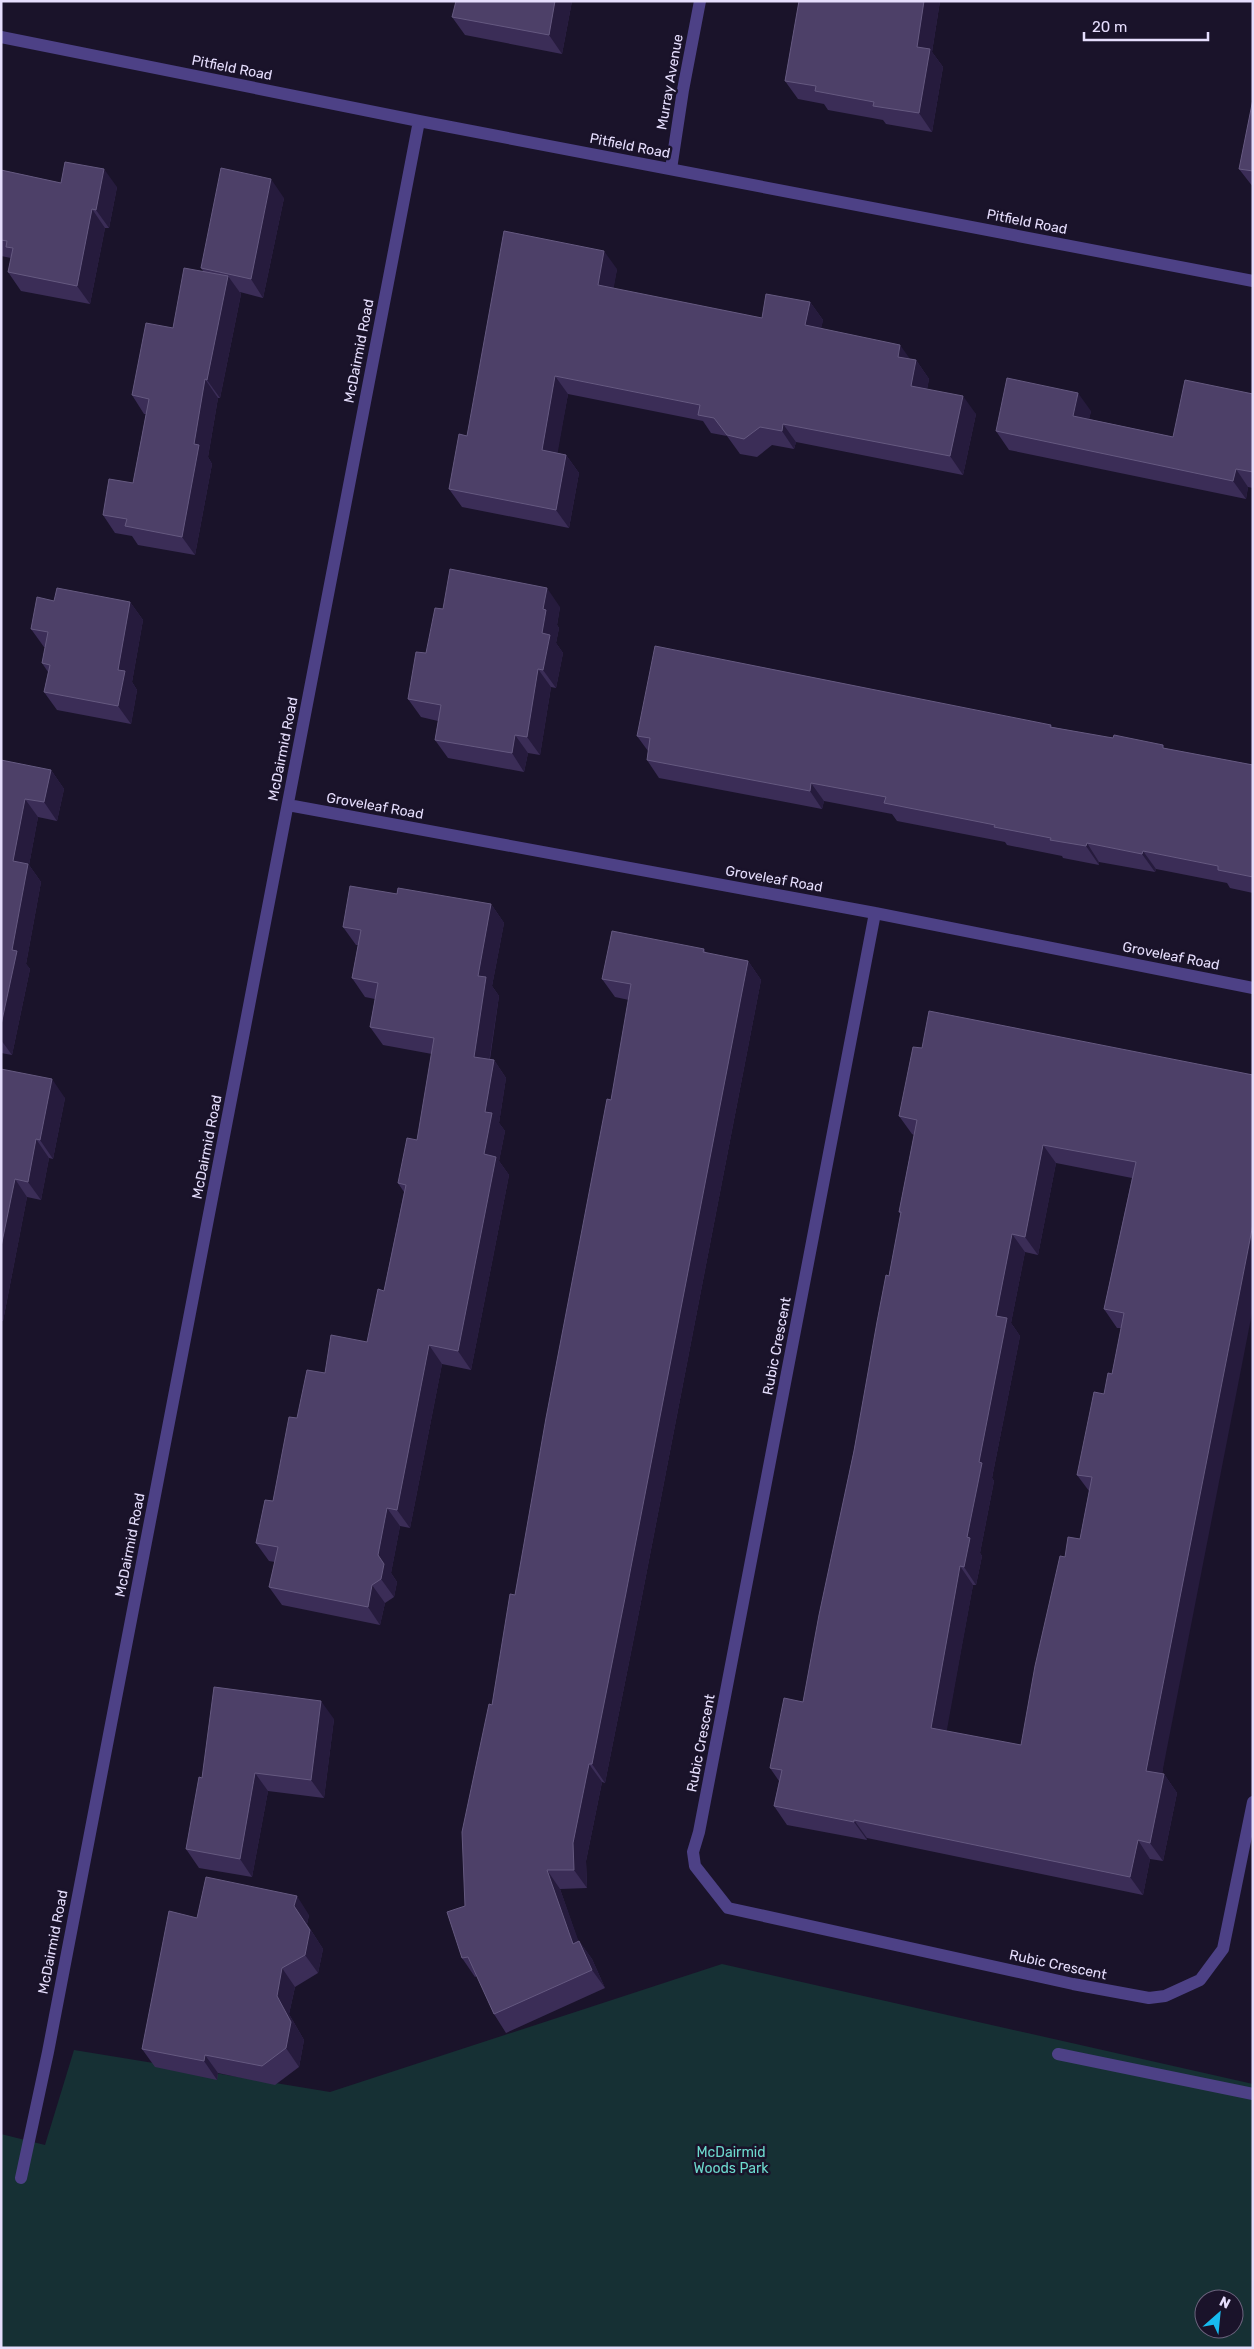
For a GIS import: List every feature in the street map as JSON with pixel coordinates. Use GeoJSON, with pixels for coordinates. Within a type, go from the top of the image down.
{"type":"FeatureCollection","features":[{"type":"Feature","properties":{"kind":"street","name":"Murray Avenue"},"geometry":{"type":"LineString","coordinates":[[671,169],[683,90],[700,1]]}},
{"type":"Feature","properties":{"kind":"street","name":"Pitfield Road"},"geometry":{"type":"LineString","coordinates":[[1,37],[419,121],[1253,281]]}},
{"type":"Feature","properties":{"kind":"street","name":"McDairmid Road"},"geometry":{"type":"LineString","coordinates":[[21,2178],[48,2052],[419,121]]}},
{"type":"Feature","properties":{"kind":"street","name":"Groveleaf Road"},"geometry":{"type":"LineString","coordinates":[[288,805],[875,913],[1253,988]]}},
{"type":"Feature","properties":{"kind":"street","name":"Rubic Crescent"},"geometry":{"type":"LineString","coordinates":[[875,913],[699,1832],[693,1852],[696,1866],[728,1908],[1072,1984],[1149,1998],[1165,1996],[1200,1980],[1223,1948],[1253,1802]]}},
{"type":"Feature","properties":{"kind":"street"},"geometry":{"type":"LineString","coordinates":[[1058,2054],[1253,2094]]}},
{"type":"Feature","properties":{"kind":"green space","name":"McDairmid Woods Park"},"geometry":{"type":"Polygon","coordinates":[[[722,1964],[1253,2084],[1253,2348],[1,2348],[1,2134],[45,2145],[74,2050],[330,2092],[722,1964]]]}},
{"type":"Feature","properties":{"kind":"building"},"geometry":{"type":"Polygon","coordinates":[[[456,1],[555,1],[549,35],[452,17],[456,1]]]}},
{"type":"Feature","properties":{"kind":"building"},"geometry":{"type":"Polygon","coordinates":[[[799,1],[924,1],[917,47],[930,49],[919,113],[873,106],[874,102],[815,91],[816,86],[785,81],[799,1]]]}},
{"type":"Feature","properties":{"kind":"building"},"geometry":{"type":"Polygon","coordinates":[[[1253,99],[1253,171],[1239,169],[1253,99]]]}},
{"type":"Feature","properties":{"kind":"building"},"geometry":{"type":"Polygon","coordinates":[[[65,162],[104,169],[96,210],[92,209],[77,286],[8,272],[13,248],[6,247],[7,241],[1,240],[1,170],[61,183],[65,162]]]}},
{"type":"Feature","properties":{"kind":"building"},"geometry":{"type":"Polygon","coordinates":[[[221,168],[271,179],[251,279],[201,268],[221,168]]]}},
{"type":"Feature","properties":{"kind":"building"},"geometry":{"type":"Polygon","coordinates":[[[504,231],[604,251],[598,285],[762,318],[766,294],[810,302],[805,325],[900,345],[898,357],[916,360],[911,386],[963,396],[950,456],[783,424],[782,431],[760,427],[744,439],[727,435],[714,418],[698,415],[700,405],[555,376],[542,450],[566,455],[556,510],[449,489],[459,434],[467,436],[504,231]]]}},
{"type":"Feature","properties":{"kind":"building"},"geometry":{"type":"Polygon","coordinates":[[[184,268],[228,276],[207,380],[205,379],[194,444],[199,445],[182,537],[125,526],[127,519],[103,515],[109,479],[133,483],[149,399],[132,395],[146,323],[173,328],[184,268]]]}},
{"type":"Feature","properties":{"kind":"building"},"geometry":{"type":"Polygon","coordinates":[[[1007,378],[1078,393],[1073,416],[1173,437],[1185,380],[1253,394],[1253,472],[1236,469],[1233,481],[996,431],[1007,378]]]}},
{"type":"Feature","properties":{"kind":"building"},"geometry":{"type":"Polygon","coordinates":[[[450,569],[547,588],[543,609],[546,610],[542,633],[550,635],[543,670],[538,669],[527,737],[515,735],[512,753],[435,740],[441,705],[408,699],[416,652],[426,653],[435,608],[443,609],[450,569]]]}},
{"type":"Feature","properties":{"kind":"building"},"geometry":{"type":"Polygon","coordinates":[[[57,588],[130,602],[118,670],[125,671],[118,706],[44,692],[50,665],[42,663],[48,632],[31,629],[37,597],[54,601],[57,588]]]}},
{"type":"Feature","properties":{"kind":"building"},"geometry":{"type":"Polygon","coordinates":[[[655,646],[1051,725],[1050,727],[1113,738],[1114,735],[1163,745],[1163,748],[1253,765],[1253,877],[1218,870],[1218,866],[1143,851],[1142,854],[1087,843],[1086,846],[1050,840],[1051,838],[994,827],[995,825],[884,803],[886,797],[811,783],[810,791],[647,760],[650,738],[637,736],[655,646]]]}},
{"type":"Feature","properties":{"kind":"building"},"geometry":{"type":"Polygon","coordinates":[[[1,760],[51,770],[44,802],[25,799],[13,861],[28,864],[12,950],[17,951],[1,1025],[1,760]]]}},
{"type":"Feature","properties":{"kind":"building"},"geometry":{"type":"Polygon","coordinates":[[[350,886],[397,894],[398,888],[491,904],[478,976],[486,977],[474,1057],[494,1060],[485,1112],[492,1113],[484,1154],[496,1157],[458,1351],[429,1345],[397,1510],[387,1508],[378,1555],[384,1564],[381,1579],[372,1585],[368,1607],[269,1587],[278,1547],[256,1543],[265,1500],[273,1501],[289,1417],[297,1418],[307,1370],[325,1373],[331,1335],[367,1342],[378,1289],[384,1291],[406,1185],[398,1183],[407,1138],[417,1140],[434,1038],[370,1027],[378,983],[352,978],[361,930],[343,927],[350,886]]]}},
{"type":"Feature","properties":{"kind":"building"},"geometry":{"type":"Polygon","coordinates":[[[612,931],[704,949],[703,952],[748,961],[625,1598],[592,1764],[589,1764],[573,1843],[574,1870],[547,1870],[573,1944],[579,1941],[592,1970],[494,2014],[468,1957],[462,1958],[447,1912],[465,1906],[462,1832],[489,1704],[492,1705],[510,1594],[515,1595],[546,1418],[607,1099],[611,1100],[631,984],[602,979],[612,931]]]}},
{"type":"Feature","properties":{"kind":"building"},"geometry":{"type":"Polygon","coordinates":[[[929,1011],[1253,1075],[1253,1224],[1146,1771],[1164,1774],[1150,1843],[1138,1840],[1130,1877],[854,1820],[854,1822],[774,1806],[782,1770],[770,1768],[784,1698],[803,1702],[819,1615],[854,1451],[886,1275],[889,1276],[917,1120],[899,1116],[913,1047],[922,1048],[929,1011]],[[1043,1145],[1025,1237],[1012,1234],[996,1316],[1007,1318],[979,1462],[982,1463],[967,1537],[970,1538],[964,1567],[960,1566],[931,1728],[1021,1745],[1035,1666],[1060,1556],[1065,1557],[1068,1537],[1080,1539],[1092,1477],[1077,1475],[1094,1392],[1104,1394],[1108,1373],[1112,1374],[1124,1313],[1104,1309],[1136,1162],[1043,1145]]]}},
{"type":"Feature","properties":{"kind":"building"},"geometry":{"type":"Polygon","coordinates":[[[1,1069],[52,1079],[40,1140],[36,1139],[28,1182],[15,1179],[1,1247],[1,1069]]]}},
{"type":"Feature","properties":{"kind":"building"},"geometry":{"type":"Polygon","coordinates":[[[214,1687],[321,1701],[311,1780],[255,1773],[240,1859],[186,1849],[199,1777],[202,1778],[214,1687]]]}},
{"type":"Feature","properties":{"kind":"building"},"geometry":{"type":"Polygon","coordinates":[[[206,1877],[297,1896],[294,1906],[310,1930],[305,1955],[282,1968],[277,1996],[291,2022],[286,2048],[262,2066],[205,2055],[204,2061],[142,2049],[169,1911],[197,1918],[206,1877]]]}}]}
